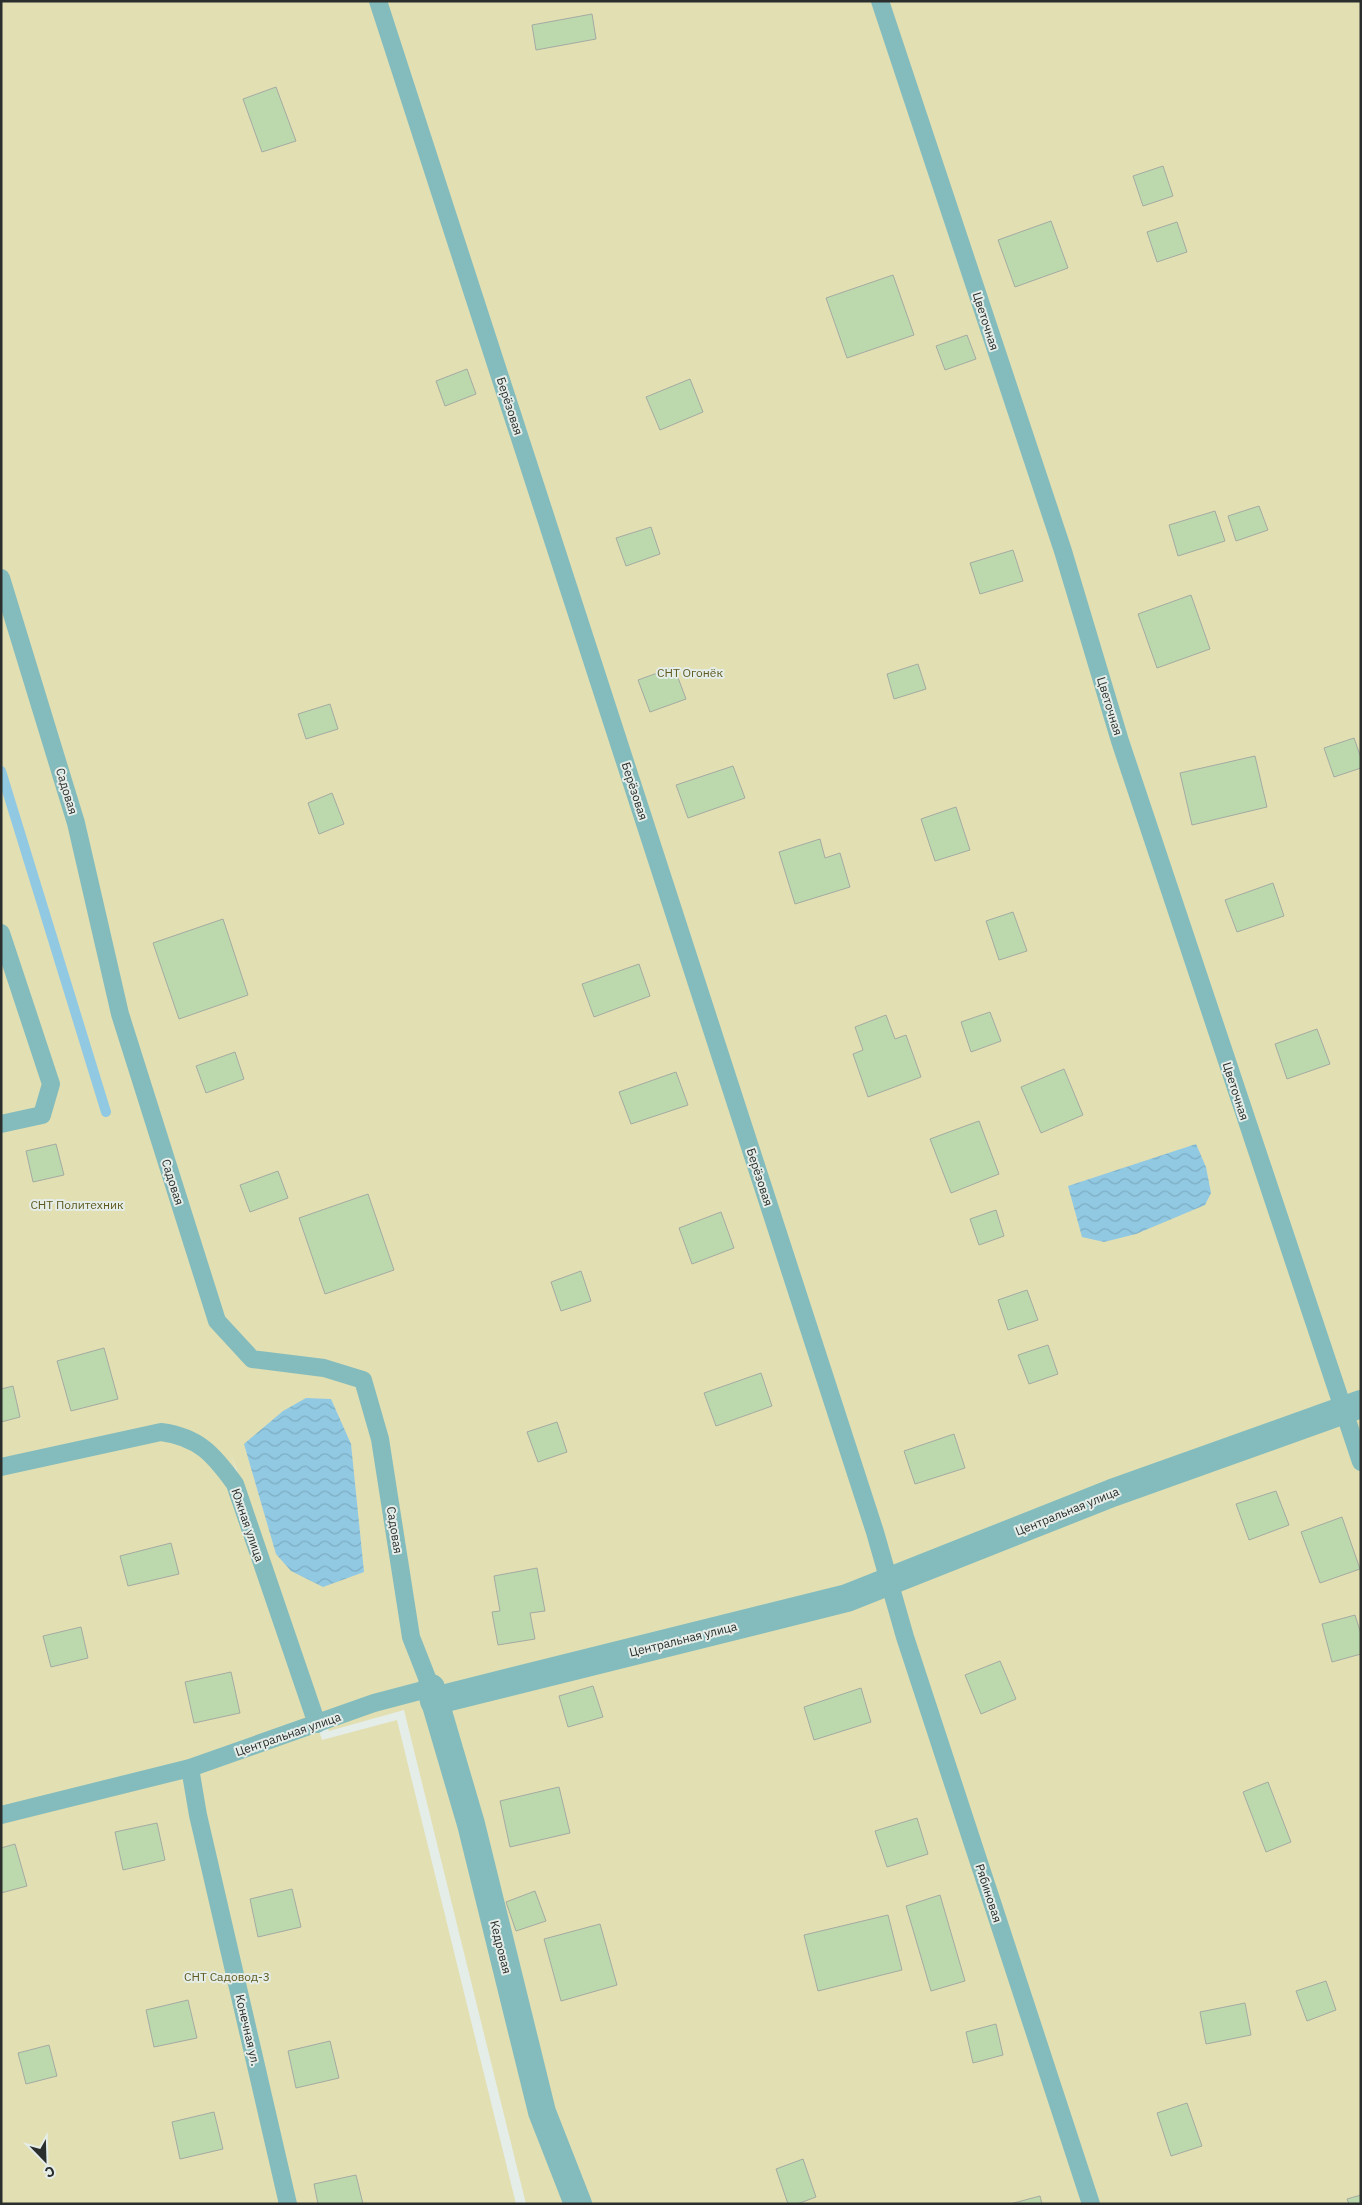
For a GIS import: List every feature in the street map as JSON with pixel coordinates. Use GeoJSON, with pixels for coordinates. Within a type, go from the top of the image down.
{"type":"FeatureCollection","features":[{"type":"Feature","properties":{"kind":"street","name":"Центральная улица"},"geometry":{"type":"LineString","coordinates":[[432,1694],[847,1598],[1112,1493],[1352,1407]]}},
{"type":"Feature","properties":{"kind":"street","name":"Кедровая"},"geometry":{"type":"LineString","coordinates":[[432,1694],[471,1824],[542,2112],[578,2204]]}},
{"type":"Feature","properties":{"kind":"lane","name":"Берёзовая"},"geometry":{"type":"LineString","coordinates":[[378,1],[889,1582]]}},
{"type":"Feature","properties":{"kind":"lane","name":"Цветочная"},"geometry":{"type":"LineString","coordinates":[[880,1],[1063,551],[1120,741],[1352,1407],[1361,1462]]}},
{"type":"Feature","properties":{"kind":"lane","name":"Садовая"},"geometry":{"type":"LineString","coordinates":[[1,578],[76,823],[120,1014],[217,1320],[252,1359],[324,1368],[363,1380],[380,1439],[411,1638],[432,1694]]}},
{"type":"Feature","properties":{"kind":"lane"},"geometry":{"type":"LineString","coordinates":[[1,933],[51,1084],[42,1115],[1,1124]]}},
{"type":"Feature","properties":{"kind":"lane","name":"Южная улица"},"geometry":{"type":"LineString","coordinates":[[1,1468],[161,1432],[180,1435],[200,1446],[218,1461],[235,1484],[317,1724]]}},
{"type":"Feature","properties":{"kind":"lane","name":"Рябиновая"},"geometry":{"type":"LineString","coordinates":[[889,1582],[1091,2204]]}},
{"type":"Feature","properties":{"kind":"lane","name":"Центральная улица"},"geometry":{"type":"LineString","coordinates":[[1,1815],[190,1768],[374,1703],[432,1694]]}},
{"type":"Feature","properties":{"kind":"lane","name":"Конечная ул."},"geometry":{"type":"LineString","coordinates":[[190,1768],[198,1815],[288,2204]]}},
{"type":"Feature","properties":{"kind":"green space","name":"СНТ Огонёк"},"geometry":{"type":"Polygon","coordinates":[[[1,1],[1361,1],[1361,2204],[526,2204],[404,1710],[329,1731],[230,1451],[322,1740],[397,1720],[516,2204],[1,2204],[1,1]]]}},
{"type":"Feature","properties":{"kind":"water"},"geometry":{"type":"Polygon","coordinates":[[[1196,1144],[1206,1167],[1211,1193],[1205,1205],[1136,1234],[1104,1242],[1082,1237],[1068,1186],[1196,1144]]]}},
{"type":"Feature","properties":{"kind":"water"},"geometry":{"type":"Polygon","coordinates":[[[306,1398],[331,1399],[351,1444],[364,1572],[323,1587],[291,1571],[276,1554],[244,1444],[283,1411],[306,1398]]]}},
{"type":"Feature","properties":{"kind":"building"},"geometry":{"type":"Polygon","coordinates":[[[592,14],[596,39],[536,50],[532,25],[592,14]]]}},
{"type":"Feature","properties":{"kind":"building"},"geometry":{"type":"Polygon","coordinates":[[[276,87],[296,141],[262,152],[243,99],[276,87]]]}},
{"type":"Feature","properties":{"kind":"building"},"geometry":{"type":"Polygon","coordinates":[[[1163,166],[1173,196],[1143,206],[1133,176],[1163,166]]]}},
{"type":"Feature","properties":{"kind":"building"},"geometry":{"type":"Polygon","coordinates":[[[1051,221],[1068,268],[1015,287],[998,240],[1051,221]]]}},
{"type":"Feature","properties":{"kind":"building"},"geometry":{"type":"Polygon","coordinates":[[[1177,222],[1187,252],[1157,262],[1147,232],[1177,222]]]}},
{"type":"Feature","properties":{"kind":"building"},"geometry":{"type":"Polygon","coordinates":[[[893,275],[914,335],[847,358],[826,298],[893,275]]]}},
{"type":"Feature","properties":{"kind":"building"},"geometry":{"type":"Polygon","coordinates":[[[967,335],[976,359],[945,370],[936,346],[967,335]]]}},
{"type":"Feature","properties":{"kind":"building"},"geometry":{"type":"Polygon","coordinates":[[[467,369],[476,394],[445,406],[436,381],[467,369]]]}},
{"type":"Feature","properties":{"kind":"building"},"geometry":{"type":"Polygon","coordinates":[[[690,379],[703,412],[660,430],[646,397],[690,379]]]}},
{"type":"Feature","properties":{"kind":"building"},"geometry":{"type":"Polygon","coordinates":[[[1259,506],[1268,530],[1236,541],[1228,516],[1259,506]]]}},
{"type":"Feature","properties":{"kind":"building"},"geometry":{"type":"Polygon","coordinates":[[[1215,511],[1225,541],[1178,556],[1169,525],[1215,511]]]}},
{"type":"Feature","properties":{"kind":"building"},"geometry":{"type":"Polygon","coordinates":[[[651,527],[660,554],[626,566],[616,538],[651,527]]]}},
{"type":"Feature","properties":{"kind":"building"},"geometry":{"type":"Polygon","coordinates":[[[1013,550],[1023,581],[980,594],[970,563],[1013,550]]]}},
{"type":"Feature","properties":{"kind":"building"},"geometry":{"type":"Polygon","coordinates":[[[1191,595],[1210,649],[1157,668],[1138,614],[1191,595]]]}},
{"type":"Feature","properties":{"kind":"building"},"geometry":{"type":"Polygon","coordinates":[[[918,664],[926,689],[894,699],[887,674],[918,664]]]}},
{"type":"Feature","properties":{"kind":"building"},"geometry":{"type":"Polygon","coordinates":[[[674,667],[686,699],[650,712],[638,680],[674,667]]]}},
{"type":"Feature","properties":{"kind":"building"},"geometry":{"type":"Polygon","coordinates":[[[330,704],[338,729],[306,739],[298,714],[330,704]]]}},
{"type":"Feature","properties":{"kind":"building"},"geometry":{"type":"Polygon","coordinates":[[[1354,738],[1361,758],[1361,768],[1334,777],[1324,748],[1354,738]]]}},
{"type":"Feature","properties":{"kind":"building"},"geometry":{"type":"Polygon","coordinates":[[[1255,756],[1267,807],[1192,825],[1180,773],[1255,756]]]}},
{"type":"Feature","properties":{"kind":"building"},"geometry":{"type":"Polygon","coordinates":[[[733,766],[745,798],[688,818],[676,785],[733,766]]]}},
{"type":"Feature","properties":{"kind":"building"},"geometry":{"type":"Polygon","coordinates":[[[332,793],[344,824],[319,834],[308,803],[332,793]]]}},
{"type":"Feature","properties":{"kind":"building"},"geometry":{"type":"Polygon","coordinates":[[[956,807],[970,850],[935,861],[921,819],[956,807]]]}},
{"type":"Feature","properties":{"kind":"building"},"geometry":{"type":"Polygon","coordinates":[[[820,839],[825,858],[840,853],[850,887],[795,904],[779,852],[820,839]]]}},
{"type":"Feature","properties":{"kind":"building"},"geometry":{"type":"Polygon","coordinates":[[[1273,883],[1284,916],[1237,932],[1225,900],[1273,883]]]}},
{"type":"Feature","properties":{"kind":"building"},"geometry":{"type":"Polygon","coordinates":[[[1013,912],[1027,951],[999,960],[986,921],[1013,912]]]}},
{"type":"Feature","properties":{"kind":"building"},"geometry":{"type":"Polygon","coordinates":[[[223,919],[248,995],[179,1019],[153,943],[223,919]]]}},
{"type":"Feature","properties":{"kind":"building"},"geometry":{"type":"Polygon","coordinates":[[[639,964],[650,996],[594,1017],[582,984],[639,964]]]}},
{"type":"Feature","properties":{"kind":"building"},"geometry":{"type":"Polygon","coordinates":[[[990,1012],[1001,1041],[971,1052],[961,1022],[990,1012]]]}},
{"type":"Feature","properties":{"kind":"building"},"geometry":{"type":"Polygon","coordinates":[[[886,1015],[895,1039],[906,1035],[921,1077],[868,1097],[853,1054],[863,1050],[855,1027],[886,1015]]]}},
{"type":"Feature","properties":{"kind":"building"},"geometry":{"type":"Polygon","coordinates":[[[1317,1029],[1330,1064],[1287,1079],[1275,1044],[1317,1029]]]}},
{"type":"Feature","properties":{"kind":"building"},"geometry":{"type":"Polygon","coordinates":[[[235,1052],[244,1079],[206,1093],[196,1066],[235,1052]]]}},
{"type":"Feature","properties":{"kind":"building"},"geometry":{"type":"Polygon","coordinates":[[[1064,1069],[1083,1115],[1041,1133],[1021,1087],[1064,1069]]]}},
{"type":"Feature","properties":{"kind":"building"},"geometry":{"type":"Polygon","coordinates":[[[676,1072],[688,1105],[631,1124],[619,1092],[676,1072]]]}},
{"type":"Feature","properties":{"kind":"building"},"geometry":{"type":"Polygon","coordinates":[[[979,1121],[999,1174],[951,1193],[930,1139],[979,1121]]]}},
{"type":"Feature","properties":{"kind":"building"},"geometry":{"type":"Polygon","coordinates":[[[56,1144],[64,1175],[33,1182],[26,1151],[56,1144]]]}},
{"type":"Feature","properties":{"kind":"building"},"geometry":{"type":"Polygon","coordinates":[[[278,1171],[288,1198],[250,1212],[240,1185],[278,1171]]]}},
{"type":"Feature","properties":{"kind":"building"},"geometry":{"type":"Polygon","coordinates":[[[368,1194],[394,1270],[325,1294],[299,1218],[368,1194]]]}},
{"type":"Feature","properties":{"kind":"building"},"geometry":{"type":"Polygon","coordinates":[[[996,1210],[1004,1236],[979,1245],[970,1219],[996,1210]]]}},
{"type":"Feature","properties":{"kind":"building"},"geometry":{"type":"Polygon","coordinates":[[[721,1212],[734,1248],[692,1264],[679,1228],[721,1212]]]}},
{"type":"Feature","properties":{"kind":"building"},"geometry":{"type":"Polygon","coordinates":[[[581,1271],[591,1301],[561,1311],[551,1282],[581,1271]]]}},
{"type":"Feature","properties":{"kind":"building"},"geometry":{"type":"Polygon","coordinates":[[[1027,1290],[1038,1320],[1008,1330],[998,1300],[1027,1290]]]}},
{"type":"Feature","properties":{"kind":"building"},"geometry":{"type":"Polygon","coordinates":[[[1048,1345],[1058,1374],[1029,1384],[1018,1355],[1048,1345]]]}},
{"type":"Feature","properties":{"kind":"building"},"geometry":{"type":"Polygon","coordinates":[[[104,1348],[118,1399],[71,1411],[57,1361],[104,1348]]]}},
{"type":"Feature","properties":{"kind":"building"},"geometry":{"type":"Polygon","coordinates":[[[761,1373],[772,1406],[716,1426],[704,1393],[761,1373]]]}},
{"type":"Feature","properties":{"kind":"building"},"geometry":{"type":"Polygon","coordinates":[[[13,1386],[20,1417],[1,1422],[1,1389],[13,1386]]]}},
{"type":"Feature","properties":{"kind":"building"},"geometry":{"type":"Polygon","coordinates":[[[557,1422],[567,1452],[538,1462],[527,1432],[557,1422]]]}},
{"type":"Feature","properties":{"kind":"building"},"geometry":{"type":"Polygon","coordinates":[[[954,1434],[965,1468],[915,1484],[904,1451],[954,1434]]]}},
{"type":"Feature","properties":{"kind":"building"},"geometry":{"type":"Polygon","coordinates":[[[1276,1491],[1289,1525],[1249,1540],[1236,1504],[1276,1491]]]}},
{"type":"Feature","properties":{"kind":"building"},"geometry":{"type":"Polygon","coordinates":[[[1342,1517],[1360,1569],[1320,1583],[1301,1532],[1342,1517]]]}},
{"type":"Feature","properties":{"kind":"building"},"geometry":{"type":"Polygon","coordinates":[[[171,1543],[179,1574],[128,1586],[120,1556],[171,1543]]]}},
{"type":"Feature","properties":{"kind":"building"},"geometry":{"type":"Polygon","coordinates":[[[537,1568],[545,1611],[530,1613],[535,1639],[498,1645],[492,1612],[500,1611],[494,1576],[537,1568]]]}},
{"type":"Feature","properties":{"kind":"building"},"geometry":{"type":"Polygon","coordinates":[[[1355,1615],[1361,1634],[1361,1654],[1332,1662],[1322,1624],[1355,1615]]]}},
{"type":"Feature","properties":{"kind":"building"},"geometry":{"type":"Polygon","coordinates":[[[81,1627],[88,1658],[51,1667],[43,1636],[81,1627]]]}},
{"type":"Feature","properties":{"kind":"building"},"geometry":{"type":"Polygon","coordinates":[[[1000,1661],[1016,1699],[981,1714],[965,1675],[1000,1661]]]}},
{"type":"Feature","properties":{"kind":"building"},"geometry":{"type":"Polygon","coordinates":[[[231,1672],[240,1713],[194,1723],[185,1682],[231,1672]]]}},
{"type":"Feature","properties":{"kind":"building"},"geometry":{"type":"Polygon","coordinates":[[[593,1686],[603,1717],[568,1727],[559,1696],[593,1686]]]}},
{"type":"Feature","properties":{"kind":"building"},"geometry":{"type":"Polygon","coordinates":[[[861,1688],[871,1722],[814,1740],[804,1707],[861,1688]]]}},
{"type":"Feature","properties":{"kind":"building"},"geometry":{"type":"Polygon","coordinates":[[[1268,1782],[1291,1842],[1266,1852],[1243,1792],[1268,1782]]]}},
{"type":"Feature","properties":{"kind":"building"},"geometry":{"type":"Polygon","coordinates":[[[559,1787],[570,1833],[510,1847],[500,1801],[559,1787]]]}},
{"type":"Feature","properties":{"kind":"building"},"geometry":{"type":"Polygon","coordinates":[[[917,1818],[928,1854],[887,1867],[875,1831],[917,1818]]]}},
{"type":"Feature","properties":{"kind":"building"},"geometry":{"type":"Polygon","coordinates":[[[157,1823],[165,1860],[123,1870],[115,1832],[157,1823]]]}},
{"type":"Feature","properties":{"kind":"building"},"geometry":{"type":"Polygon","coordinates":[[[15,1844],[27,1886],[1,1893],[1,1848],[15,1844]]]}},
{"type":"Feature","properties":{"kind":"building"},"geometry":{"type":"Polygon","coordinates":[[[292,1889],[301,1927],[258,1937],[250,1899],[292,1889]]]}},
{"type":"Feature","properties":{"kind":"building"},"geometry":{"type":"Polygon","coordinates":[[[535,1891],[546,1921],[516,1931],[506,1902],[535,1891]]]}},
{"type":"Feature","properties":{"kind":"building"},"geometry":{"type":"Polygon","coordinates":[[[940,1895],[965,1981],[931,1991],[906,1906],[940,1895]]]}},
{"type":"Feature","properties":{"kind":"building"},"geometry":{"type":"Polygon","coordinates":[[[888,1915],[902,1970],[818,1991],[804,1935],[888,1915]]]}},
{"type":"Feature","properties":{"kind":"building"},"geometry":{"type":"Polygon","coordinates":[[[600,1924],[617,1985],[561,2001],[544,1939],[600,1924]]]}},
{"type":"Feature","properties":{"kind":"building"},"geometry":{"type":"Polygon","coordinates":[[[1326,1981],[1336,2010],[1307,2021],[1296,1991],[1326,1981]]]}},
{"type":"Feature","properties":{"kind":"building"},"geometry":{"type":"Polygon","coordinates":[[[188,2000],[197,2038],[154,2047],[146,2010],[188,2000]]]}},
{"type":"Feature","properties":{"kind":"building"},"geometry":{"type":"Polygon","coordinates":[[[1245,2003],[1251,2035],[1206,2044],[1200,2012],[1245,2003]]]}},
{"type":"Feature","properties":{"kind":"building"},"geometry":{"type":"Polygon","coordinates":[[[996,2024],[1003,2055],[973,2063],[966,2032],[996,2024]]]}},
{"type":"Feature","properties":{"kind":"building"},"geometry":{"type":"Polygon","coordinates":[[[330,2041],[339,2078],[296,2088],[288,2051],[330,2041]]]}},
{"type":"Feature","properties":{"kind":"building"},"geometry":{"type":"Polygon","coordinates":[[[49,2045],[57,2076],[26,2084],[18,2053],[49,2045]]]}},
{"type":"Feature","properties":{"kind":"building"},"geometry":{"type":"Polygon","coordinates":[[[1187,2103],[1202,2146],[1171,2156],[1157,2113],[1187,2103]]]}},
{"type":"Feature","properties":{"kind":"building"},"geometry":{"type":"Polygon","coordinates":[[[214,2112],[223,2149],[180,2159],[172,2122],[214,2112]]]}},
{"type":"Feature","properties":{"kind":"building"},"geometry":{"type":"Polygon","coordinates":[[[803,2159],[816,2197],[797,2204],[788,2204],[776,2169],[803,2159]]]}},
{"type":"Feature","properties":{"kind":"building"},"geometry":{"type":"Polygon","coordinates":[[[356,2175],[363,2204],[318,2204],[314,2184],[356,2175]]]}},
{"type":"Feature","properties":{"kind":"building"},"geometry":{"type":"Polygon","coordinates":[[[1361,2195],[1361,2204],[1349,2204],[1347,2199],[1361,2195]]]}},
{"type":"Feature","properties":{"kind":"building"},"geometry":{"type":"Polygon","coordinates":[[[1040,2196],[1042,2204],[1010,2204],[1040,2196]]]}},
{"type":"Feature","properties":{"kind":"waterway"},"geometry":{"type":"LineString","coordinates":[[1,771],[106,1112]]}},
{"type":"Feature","properties":{"kind":"park label","name":"СНТ Политехник"},"geometry":{"type":"Point","coordinates":[77,1204]}},
{"type":"Feature","properties":{"kind":"park label","name":"СНТ Садовод-3"},"geometry":{"type":"Point","coordinates":[227,1976]}}]}
